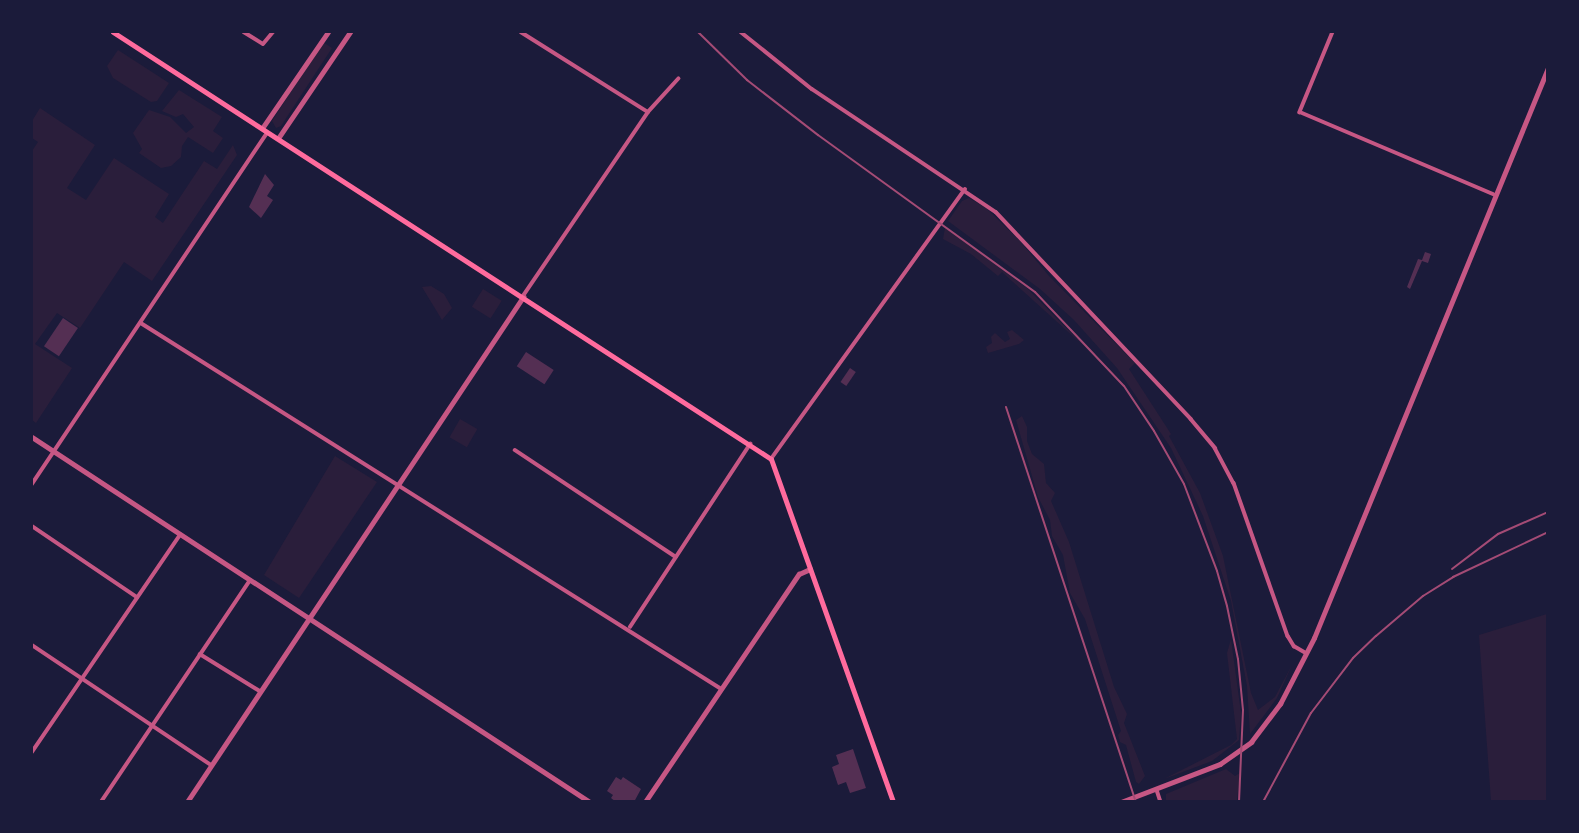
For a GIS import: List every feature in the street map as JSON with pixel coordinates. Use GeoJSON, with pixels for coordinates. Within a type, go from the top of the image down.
{"type":"FeatureCollection","features":[{"type":"Feature","properties":{"kind":"main road"},"geometry":{"type":"LineString","coordinates":[[113,32],[771,459],[893,802]]}},
{"type":"Feature","properties":{"kind":"street"},"geometry":{"type":"LineString","coordinates":[[244,32],[264,44],[273,32]]}},
{"type":"Feature","properties":{"kind":"street"},"geometry":{"type":"LineString","coordinates":[[32,484],[141,323],[328,32]]}},
{"type":"Feature","properties":{"kind":"street"},"geometry":{"type":"LineString","coordinates":[[279,138],[350,32]]}},
{"type":"Feature","properties":{"kind":"street"},"geometry":{"type":"LineString","coordinates":[[521,32],[648,112]]}},
{"type":"Feature","properties":{"kind":"street"},"geometry":{"type":"LineString","coordinates":[[741,32],[812,89],[965,189],[1018,233],[1215,448],[1243,507],[1291,642],[1306,653]]}},
{"type":"Feature","properties":{"kind":"street"},"geometry":{"type":"LineString","coordinates":[[1333,32],[1300,112],[1493,194]]}},
{"type":"Feature","properties":{"kind":"street"},"geometry":{"type":"LineString","coordinates":[[1121,802],[1205,772],[1251,742],[1280,704],[1306,653],[1493,194],[1548,68]]}},
{"type":"Feature","properties":{"kind":"street"},"geometry":{"type":"LineString","coordinates":[[187,802],[523,296],[648,112],[678,79]]}},
{"type":"Feature","properties":{"kind":"street"},"geometry":{"type":"LineString","coordinates":[[771,459],[965,189]]}},
{"type":"Feature","properties":{"kind":"street"},"geometry":{"type":"LineString","coordinates":[[141,323],[397,486],[629,628],[720,688]]}},
{"type":"Feature","properties":{"kind":"street"},"geometry":{"type":"LineString","coordinates":[[32,437],[590,802]]}},
{"type":"Feature","properties":{"kind":"street"},"geometry":{"type":"LineString","coordinates":[[629,628],[750,444]]}},
{"type":"Feature","properties":{"kind":"street"},"geometry":{"type":"LineString","coordinates":[[515,450],[676,557]]}},
{"type":"Feature","properties":{"kind":"street"},"geometry":{"type":"LineString","coordinates":[[32,526],[137,597]]}},
{"type":"Feature","properties":{"kind":"street"},"geometry":{"type":"LineString","coordinates":[[32,752],[182,533]]}},
{"type":"Feature","properties":{"kind":"street"},"geometry":{"type":"LineString","coordinates":[[645,802],[799,574],[810,569]]}},
{"type":"Feature","properties":{"kind":"street"},"geometry":{"type":"LineString","coordinates":[[101,802],[250,580]]}},
{"type":"Feature","properties":{"kind":"street"},"geometry":{"type":"LineString","coordinates":[[32,645],[211,765]]}},
{"type":"Feature","properties":{"kind":"street"},"geometry":{"type":"LineString","coordinates":[[200,654],[260,691]]}},
{"type":"Feature","properties":{"kind":"street"},"geometry":{"type":"LineString","coordinates":[[1157,790],[1161,802]]}},
{"type":"Feature","properties":{"kind":"shaded area"},"geometry":{"type":"Polygon","coordinates":[[[323,42],[332,48],[281,126],[276,128],[272,121],[323,42]]]}},
{"type":"Feature","properties":{"kind":"shaded area"},"geometry":{"type":"Polygon","coordinates":[[[118,50],[169,83],[157,101],[151,102],[113,78],[107,66],[118,50]]]}},
{"type":"Feature","properties":{"kind":"shaded area"},"geometry":{"type":"Polygon","coordinates":[[[179,90],[222,117],[213,131],[223,138],[213,153],[188,137],[182,146],[181,157],[171,166],[161,168],[139,153],[142,149],[133,133],[149,110],[170,117],[186,133],[194,127],[183,114],[176,117],[162,111],[179,90]]]}},
{"type":"Feature","properties":{"kind":"shaded area"},"geometry":{"type":"Polygon","coordinates":[[[40,108],[95,145],[67,188],[86,200],[114,158],[169,194],[155,217],[163,223],[204,161],[217,169],[233,145],[237,155],[152,281],[124,262],[80,328],[57,313],[35,344],[72,368],[36,423],[32,420],[32,151],[38,142],[32,138],[32,121],[40,108]]]}},
{"type":"Feature","properties":{"kind":"shaded area"},"geometry":{"type":"Polygon","coordinates":[[[969,198],[986,208],[1020,241],[1049,276],[1135,363],[1129,369],[1171,434],[1169,436],[1200,493],[1223,556],[1251,693],[1258,710],[1275,697],[1292,665],[1277,698],[1250,734],[1247,686],[1231,601],[1203,516],[1171,448],[1117,368],[1074,320],[1040,289],[948,221],[962,201],[969,198]]]}},
{"type":"Feature","properties":{"kind":"shaded area"},"geometry":{"type":"Polygon","coordinates":[[[945,228],[1027,288],[1086,348],[1002,272],[998,276],[971,254],[943,239],[945,228]]]}},
{"type":"Feature","properties":{"kind":"shaded area"},"geometry":{"type":"Polygon","coordinates":[[[431,286],[444,294],[452,308],[442,320],[422,287],[431,286]]]}},
{"type":"Feature","properties":{"kind":"shaded area"},"geometry":{"type":"Polygon","coordinates":[[[483,289],[502,301],[491,318],[472,307],[483,289]]]}},
{"type":"Feature","properties":{"kind":"shaded area"},"geometry":{"type":"Polygon","coordinates":[[[1012,330],[1024,340],[988,353],[986,347],[992,343],[991,337],[995,333],[1005,342],[1010,339],[1007,332],[1012,330]]]}},
{"type":"Feature","properties":{"kind":"shaded area"},"geometry":{"type":"Polygon","coordinates":[[[1022,416],[1032,454],[1044,464],[1046,483],[1055,493],[1051,501],[1069,542],[1114,687],[1127,714],[1124,723],[1145,776],[1139,784],[1136,782],[1126,745],[1120,742],[1118,735],[1121,731],[1085,619],[1070,593],[1063,555],[1052,536],[1050,520],[1038,497],[1016,420],[1022,416]]]}},
{"type":"Feature","properties":{"kind":"shaded area"},"geometry":{"type":"Polygon","coordinates":[[[460,419],[477,429],[467,447],[450,437],[460,419]]]}},
{"type":"Feature","properties":{"kind":"shaded area"},"geometry":{"type":"Polygon","coordinates":[[[335,456],[377,482],[299,598],[264,575],[335,456]]]}},
{"type":"Feature","properties":{"kind":"shaded area"},"geometry":{"type":"Polygon","coordinates":[[[1547,614],[1547,801],[1491,801],[1479,635],[1547,614]]]}},
{"type":"Feature","properties":{"kind":"shaded area"},"geometry":{"type":"Polygon","coordinates":[[[1231,639],[1241,713],[1239,740],[1212,761],[1164,779],[1231,745],[1237,739],[1227,653],[1231,639]]]}},
{"type":"Feature","properties":{"kind":"shaded area"},"geometry":{"type":"Polygon","coordinates":[[[1226,769],[1235,776],[1240,773],[1237,801],[1166,801],[1166,794],[1226,769]]]}},
{"type":"Feature","properties":{"kind":"building"},"geometry":{"type":"Polygon","coordinates":[[[265,174],[274,185],[267,196],[273,200],[261,218],[249,207],[265,174]]]}},
{"type":"Feature","properties":{"kind":"building"},"geometry":{"type":"Polygon","coordinates":[[[1425,252],[1431,254],[1428,263],[1422,261],[1410,289],[1407,287],[1418,259],[1422,260],[1425,252]]]}},
{"type":"Feature","properties":{"kind":"building"},"geometry":{"type":"Polygon","coordinates":[[[63,318],[78,328],[59,356],[44,346],[63,318]]]}},
{"type":"Feature","properties":{"kind":"building"},"geometry":{"type":"Polygon","coordinates":[[[526,352],[554,370],[544,384],[517,366],[526,352]]]}},
{"type":"Feature","properties":{"kind":"building"},"geometry":{"type":"Polygon","coordinates":[[[850,368],[856,372],[846,386],[840,382],[850,368]]]}},
{"type":"Feature","properties":{"kind":"building"},"geometry":{"type":"Polygon","coordinates":[[[853,749],[866,788],[850,793],[846,782],[838,785],[832,767],[839,764],[836,755],[853,749]]]}},
{"type":"Feature","properties":{"kind":"building"},"geometry":{"type":"Polygon","coordinates":[[[616,777],[621,780],[623,777],[641,789],[634,802],[616,802],[611,798],[613,795],[607,791],[616,777]]]}},
{"type":"Feature","properties":{"kind":"railway"},"geometry":{"type":"LineString","coordinates":[[698,32],[747,80],[818,135],[1035,292],[1124,386],[1184,484],[1217,571],[1227,606],[1238,659],[1243,710],[1239,802]]}},
{"type":"Feature","properties":{"kind":"railway"},"geometry":{"type":"LineString","coordinates":[[1006,407],[1136,802]]}},
{"type":"Feature","properties":{"kind":"railway"},"geometry":{"type":"LineString","coordinates":[[1452,569],[1498,534],[1548,512]]}},
{"type":"Feature","properties":{"kind":"railway"},"geometry":{"type":"LineString","coordinates":[[1263,802],[1311,713],[1353,658],[1376,636],[1423,596],[1453,577],[1548,532]]}}]}
